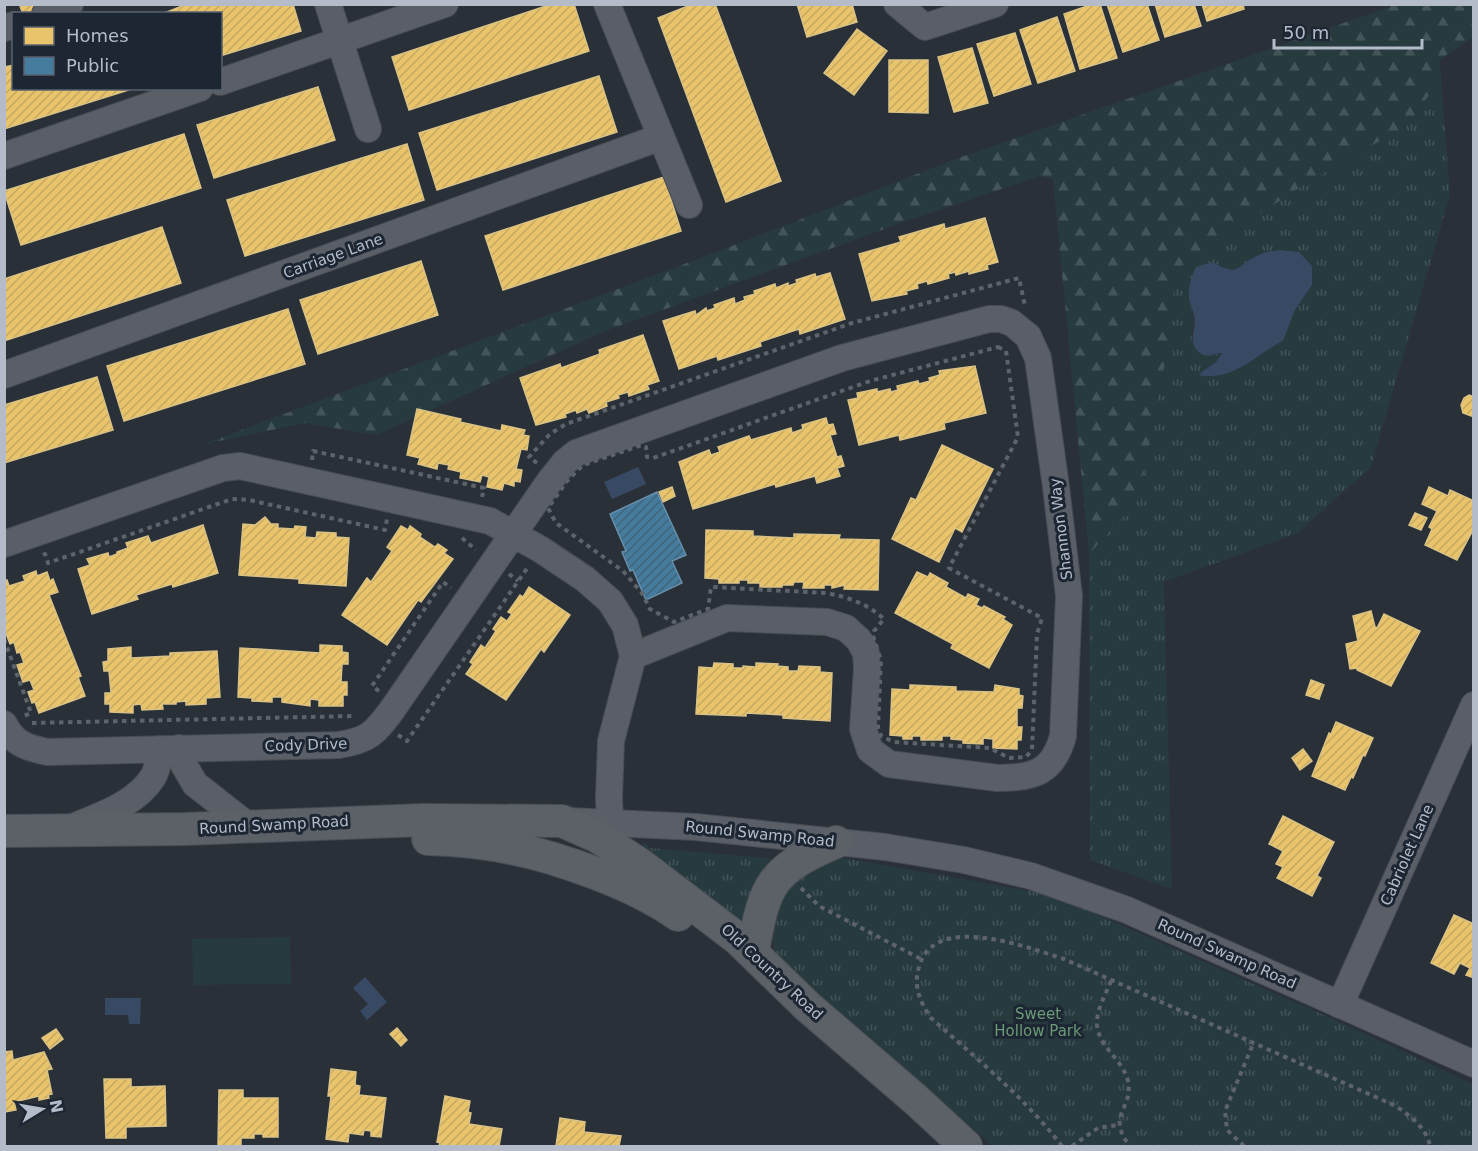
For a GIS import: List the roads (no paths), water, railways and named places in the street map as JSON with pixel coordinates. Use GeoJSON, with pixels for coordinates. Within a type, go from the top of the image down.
{"type":"FeatureCollection","features":[{"type":"Feature","properties":{"kind":"main road","name":"Round Swamp Road"},"geometry":{"type":"LineString","coordinates":[[4,831],[250,827],[466,819],[562,821]]}},
{"type":"Feature","properties":{"kind":"main road","name":"Old Country Road"},"geometry":{"type":"LineString","coordinates":[[562,821],[582,829],[613,835],[753,951],[807,1006],[966,1146]]}},
{"type":"Feature","properties":{"kind":"main road"},"geometry":{"type":"LineString","coordinates":[[345,822],[424,839],[482,842],[525,850],[564,861],[628,886],[669,908],[747,967],[807,1006]]}},
{"type":"Feature","properties":{"kind":"main road"},"geometry":{"type":"LineString","coordinates":[[753,951],[764,898],[777,877],[793,862],[836,842]]}},
{"type":"Feature","properties":{"kind":"street"},"geometry":{"type":"LineString","coordinates":[[50,12],[70,4]]}},
{"type":"Feature","properties":{"kind":"street"},"geometry":{"type":"LineString","coordinates":[[328,4],[368,129]]}},
{"type":"Feature","properties":{"kind":"street"},"geometry":{"type":"LineString","coordinates":[[222,81],[445,4]]}},
{"type":"Feature","properties":{"kind":"street"},"geometry":{"type":"LineString","coordinates":[[607,4],[689,205]]}},
{"type":"Feature","properties":{"kind":"street"},"geometry":{"type":"LineString","coordinates":[[897,4],[926,27],[995,4]]}},
{"type":"Feature","properties":{"kind":"street"},"geometry":{"type":"LineString","coordinates":[[4,156],[194,90]]}},
{"type":"Feature","properties":{"kind":"street","name":"Carriage Lane"},"geometry":{"type":"LineString","coordinates":[[4,375],[661,137]]}},
{"type":"Feature","properties":{"kind":"street","name":"Shannon Way"},"geometry":{"type":"LineString","coordinates":[[513,534],[565,462],[588,447],[842,358],[989,319],[1001,319],[1012,323],[1028,336],[1038,358],[1069,596],[1063,736],[1059,750],[1051,764],[1032,774],[1015,778],[998,778],[889,764],[870,750],[863,729],[866,653],[859,640],[846,628],[827,621],[727,618],[633,656]]}},
{"type":"Feature","properties":{"kind":"street"},"geometry":{"type":"LineString","coordinates":[[4,544],[223,468],[240,466],[490,521],[540,549],[585,579],[610,601],[625,626],[633,656],[611,741],[613,835],[628,886]]}},
{"type":"Feature","properties":{"kind":"street","name":"Cody Drive"},"geometry":{"type":"LineString","coordinates":[[17,722],[16,741],[28,749],[48,752],[339,745],[359,742],[377,730],[392,710],[513,534]]}},
{"type":"Feature","properties":{"kind":"street","name":"Cabriolet Lane"},"geometry":{"type":"LineString","coordinates":[[1340,1005],[1473,705]]}},
{"type":"Feature","properties":{"kind":"street"},"geometry":{"type":"LineString","coordinates":[[64,831],[113,810],[141,793],[170,748],[184,765],[195,784],[250,827]]}},
{"type":"Feature","properties":{"kind":"street","name":"Round Swamp Road"},"geometry":{"type":"LineString","coordinates":[[613,835],[705,828],[906,850],[964,860],[1031,876],[1127,910],[1473,1064]]}},
{"type":"Feature","properties":{"kind":"water"},"geometry":{"type":"Polygon","coordinates":[[[1280,250],[1299,252],[1312,266],[1312,285],[1295,310],[1283,341],[1236,370],[1215,376],[1202,376],[1199,374],[1216,362],[1222,353],[1206,356],[1194,346],[1195,319],[1189,295],[1190,283],[1196,267],[1212,262],[1234,269],[1263,253],[1280,250]]]}},
{"type":"Feature","properties":{"kind":"water"},"geometry":{"type":"Polygon","coordinates":[[[638,467],[646,484],[612,499],[604,482],[638,467]]]}},
{"type":"Feature","properties":{"kind":"water"},"geometry":{"type":"Polygon","coordinates":[[[365,977],[387,1002],[367,1020],[360,1011],[368,1004],[353,988],[365,977]]]}},
{"type":"Feature","properties":{"kind":"water"},"geometry":{"type":"Polygon","coordinates":[[[105,998],[141,998],[140,1024],[129,1024],[128,1015],[105,1015],[105,998]]]}},
{"type":"Feature","properties":{"kind":"park label","name":"Sweet Hollow Park"},"geometry":{"type":"Point","coordinates":[1038,1022]}}]}
